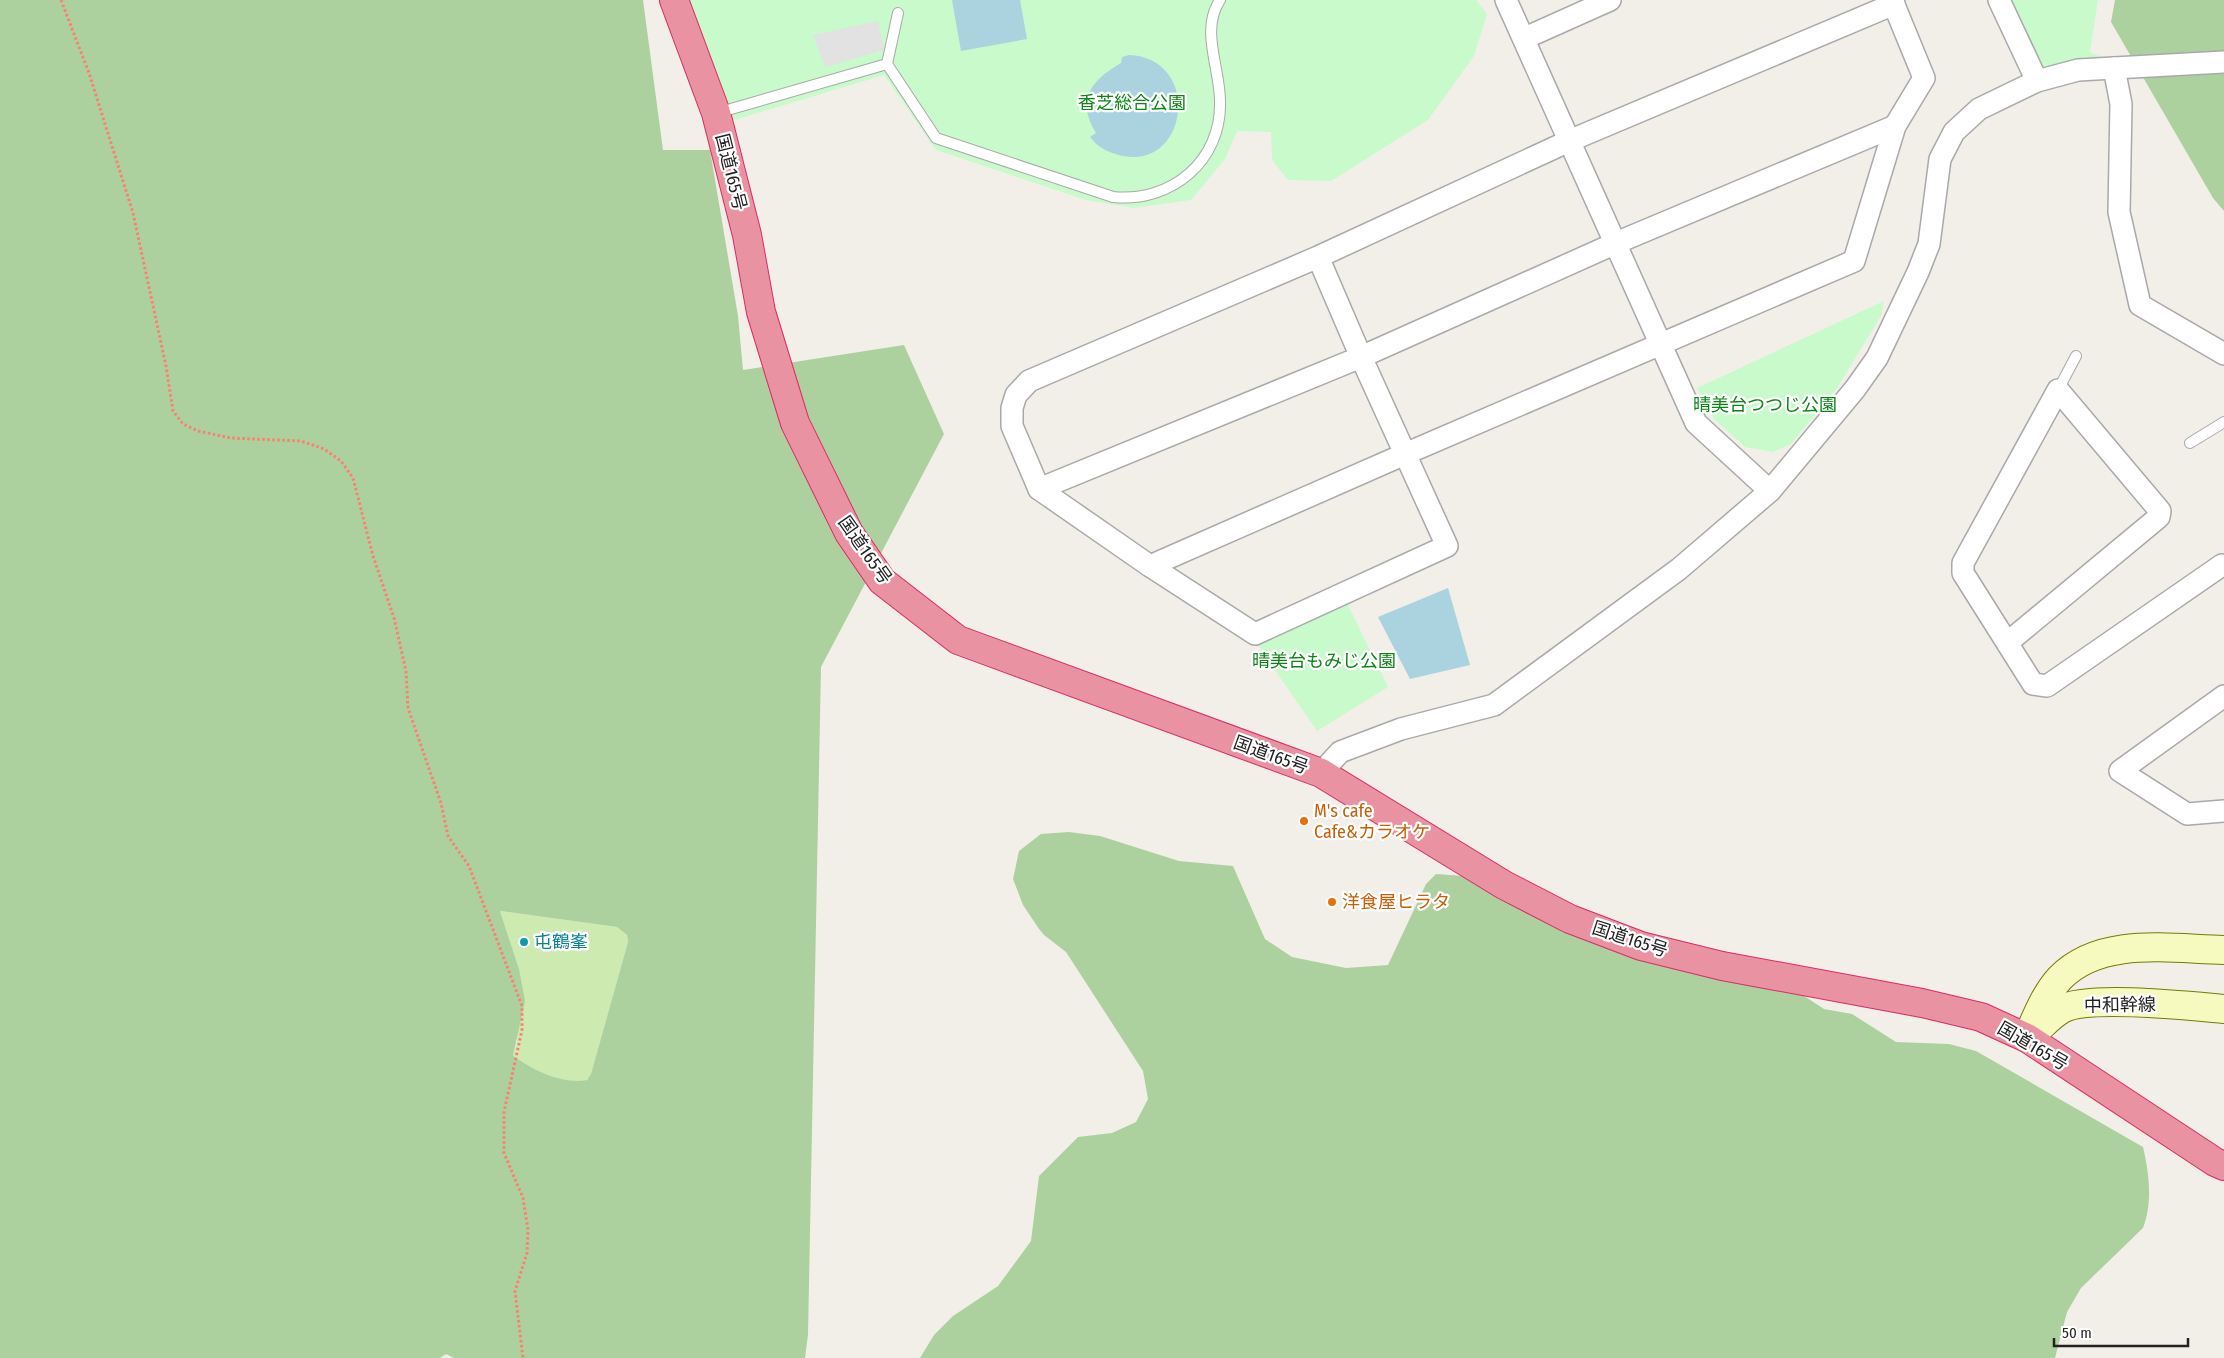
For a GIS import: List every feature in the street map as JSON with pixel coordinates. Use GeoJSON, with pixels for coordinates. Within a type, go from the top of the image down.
{"type":"FeatureCollection","features":[{"type":"Feature","properties":{"kind":"highway","name":"国道165号"},"geometry":{"type":"LineString","coordinates":[[674,0],[716,113],[747,235],[761,312],[795,423],[849,532],[882,580],[958,640],[1321,773],[1504,885],[1570,919],[1641,946],[1722,966],[1922,1003],[1981,1017],[2027,1038],[2221,1160]]}},
{"type":"Feature","properties":{"kind":"main road"},"geometry":{"type":"LineString","coordinates":[[2027,1038],[2042,1005],[2060,978],[2084,961],[2112,950],[2140,948],[2224,950]]}},
{"type":"Feature","properties":{"kind":"main road","name":"中和幹線"},"geometry":{"type":"LineString","coordinates":[[2027,1038],[2063,1009],[2085,1003],[2164,1004],[2224,1009]]}},
{"type":"Feature","properties":{"kind":"street"},"geometry":{"type":"LineString","coordinates":[[1506,0],[1525,38],[1696,423],[1770,491]]}},
{"type":"Feature","properties":{"kind":"street"},"geometry":{"type":"LineString","coordinates":[[1525,38],[1581,6],[1610,0]]}},
{"type":"Feature","properties":{"kind":"street"},"geometry":{"type":"LineString","coordinates":[[1999,0],[2036,81]]}},
{"type":"Feature","properties":{"kind":"street"},"geometry":{"type":"LineString","coordinates":[[1150,566],[1405,454],[1660,343],[1854,261],[1895,126],[1924,78],[1893,2],[1570,141],[1318,257],[1029,381],[1016,395],[1012,408],[1012,426],[1040,489],[1150,566],[1255,634],[1447,546],[1405,454],[1361,357],[1318,257]]}},
{"type":"Feature","properties":{"kind":"street"},"geometry":{"type":"LineString","coordinates":[[1321,773],[1340,752],[1402,729],[1494,705],[1680,569],[1770,491],[1855,389],[1877,358],[1918,272],[1929,244],[1940,159],[1954,132],[1980,109],[2036,81],[2078,70],[2224,62]]}},
{"type":"Feature","properties":{"kind":"street"},"geometry":{"type":"LineString","coordinates":[[2114,68],[2121,104],[2119,212],[2140,305],[2224,354]]}},
{"type":"Feature","properties":{"kind":"street"},"geometry":{"type":"LineString","coordinates":[[1040,489],[1361,357],[1616,243],[1895,126]]}},
{"type":"Feature","properties":{"kind":"street"},"geometry":{"type":"LineString","coordinates":[[2007,643],[2160,518],[2160,511],[2058,390],[1963,563],[1963,573],[2007,643],[2033,684],[2047,686],[2223,567]]}},
{"type":"Feature","properties":{"kind":"street"},"geometry":{"type":"LineString","coordinates":[[2224,696],[2120,770],[2187,814],[2224,811]]}},
{"type":"Feature","properties":{"kind":"lane"},"geometry":{"type":"LineString","coordinates":[[898,13],[887,64],[936,138],[1113,197],[1143,197],[1177,184],[1191,173],[1208,149],[1219,116],[1220,101],[1211,25],[1216,6],[1220,0]]}},
{"type":"Feature","properties":{"kind":"lane"},"geometry":{"type":"LineString","coordinates":[[716,113],[887,64]]}},
{"type":"Feature","properties":{"kind":"lane"},"geometry":{"type":"LineString","coordinates":[[2058,390],[2076,356]]}},
{"type":"Feature","properties":{"kind":"lane"},"geometry":{"type":"LineString","coordinates":[[2190,444],[2224,422]]}},
{"type":"Feature","properties":{"kind":"path"},"geometry":{"type":"LineString","coordinates":[[61,0],[89,73],[133,213],[166,366],[173,411],[183,424],[198,431],[231,438],[301,441],[324,449],[341,461],[353,478],[372,556],[394,618],[406,671],[408,708],[441,803],[448,836],[469,866],[522,1006],[522,1030],[504,1112],[504,1153],[523,1198],[528,1230],[527,1253],[515,1292],[523,1358]]}},
{"type":"Feature","properties":{"kind":"green space"},"geometry":{"type":"Polygon","coordinates":[[[0,0],[643,0],[663,150],[710,150],[738,316],[743,370],[904,345],[944,434],[821,667],[808,1335],[805,1358],[454,1358],[446,1354],[440,1358],[0,1358],[0,0]],[[500,911],[519,969],[525,1001],[513,1056],[539,1071],[557,1078],[577,1081],[587,1080],[591,1074],[628,942],[627,935],[617,927],[500,911]]]}},
{"type":"Feature","properties":{"kind":"green space","name":"香芝総合公園"},"geometry":{"type":"Polygon","coordinates":[[[685,0],[1476,0],[1487,14],[1474,56],[1428,120],[1331,181],[1288,180],[1272,160],[1271,132],[1237,131],[1225,159],[1191,200],[1133,208],[1086,200],[936,150],[884,75],[731,121],[685,0]]]}},
{"type":"Feature","properties":{"kind":"green space"},"geometry":{"type":"Polygon","coordinates":[[[2002,0],[2098,0],[2090,52],[2106,59],[2039,72],[2002,0]]]}},
{"type":"Feature","properties":{"kind":"green space"},"geometry":{"type":"Polygon","coordinates":[[[2115,0],[2224,0],[2224,211],[2213,198],[2111,22],[2115,0]]]}},
{"type":"Feature","properties":{"kind":"green space","name":"晴美台つつじ公園"},"geometry":{"type":"Polygon","coordinates":[[[1884,301],[1881,316],[1837,388],[1791,444],[1773,452],[1745,447],[1714,419],[1697,388],[1884,301]]]}},
{"type":"Feature","properties":{"kind":"green space","name":"晴美台もみじ公園"},"geometry":{"type":"Polygon","coordinates":[[[1345,599],[1388,687],[1317,731],[1255,641],[1345,599]]]}},
{"type":"Feature","properties":{"kind":"green space"},"geometry":{"type":"Polygon","coordinates":[[[1069,832],[1100,836],[1179,861],[1233,866],[1265,939],[1292,957],[1346,968],[1388,965],[1426,884],[1436,874],[1464,876],[1801,994],[1824,1009],[1852,1014],[1896,1042],[1949,1044],[1976,1051],[2143,1147],[2147,1167],[2149,1198],[2143,1228],[2081,1288],[2067,1312],[2055,1358],[920,1358],[934,1335],[953,1316],[998,1286],[1031,1241],[1039,1176],[1078,1137],[1112,1133],[1136,1122],[1148,1099],[1143,1071],[1066,952],[1039,929],[1023,905],[1013,879],[1019,851],[1041,834],[1069,832]]]}},
{"type":"Feature","properties":{"kind":"green space"},"geometry":{"type":"Polygon","coordinates":[[[500,911],[617,927],[627,935],[628,942],[591,1075],[587,1080],[577,1081],[557,1078],[539,1071],[513,1056],[517,1042],[519,969],[500,911]]]}},
{"type":"Feature","properties":{"kind":"shaded area"},"geometry":{"type":"Polygon","coordinates":[[[878,21],[884,50],[825,67],[813,35],[878,21]]]}},
{"type":"Feature","properties":{"kind":"water"},"geometry":{"type":"Polygon","coordinates":[[[952,0],[1020,0],[1027,39],[961,51],[952,0]]]}},
{"type":"Feature","properties":{"kind":"water"},"geometry":{"type":"Polygon","coordinates":[[[1129,55],[1152,61],[1168,74],[1177,92],[1178,111],[1173,131],[1162,146],[1145,156],[1123,156],[1104,150],[1090,137],[1096,133],[1087,110],[1087,100],[1090,92],[1102,76],[1121,63],[1122,57],[1129,55]]]}},
{"type":"Feature","properties":{"kind":"water"},"geometry":{"type":"Polygon","coordinates":[[[1448,588],[1470,665],[1410,679],[1378,617],[1448,588]]]}},
{"type":"Feature","properties":{"kind":"place","name":"M's cafe Cafe&カラオケ"},"geometry":{"type":"Point","coordinates":[1304,821]}},
{"type":"Feature","properties":{"kind":"place","name":"洋食屋ヒラタ"},"geometry":{"type":"Point","coordinates":[1332,902]}},
{"type":"Feature","properties":{"kind":"place","name":"屯鶴峯"},"geometry":{"type":"Point","coordinates":[524,942]}}]}
